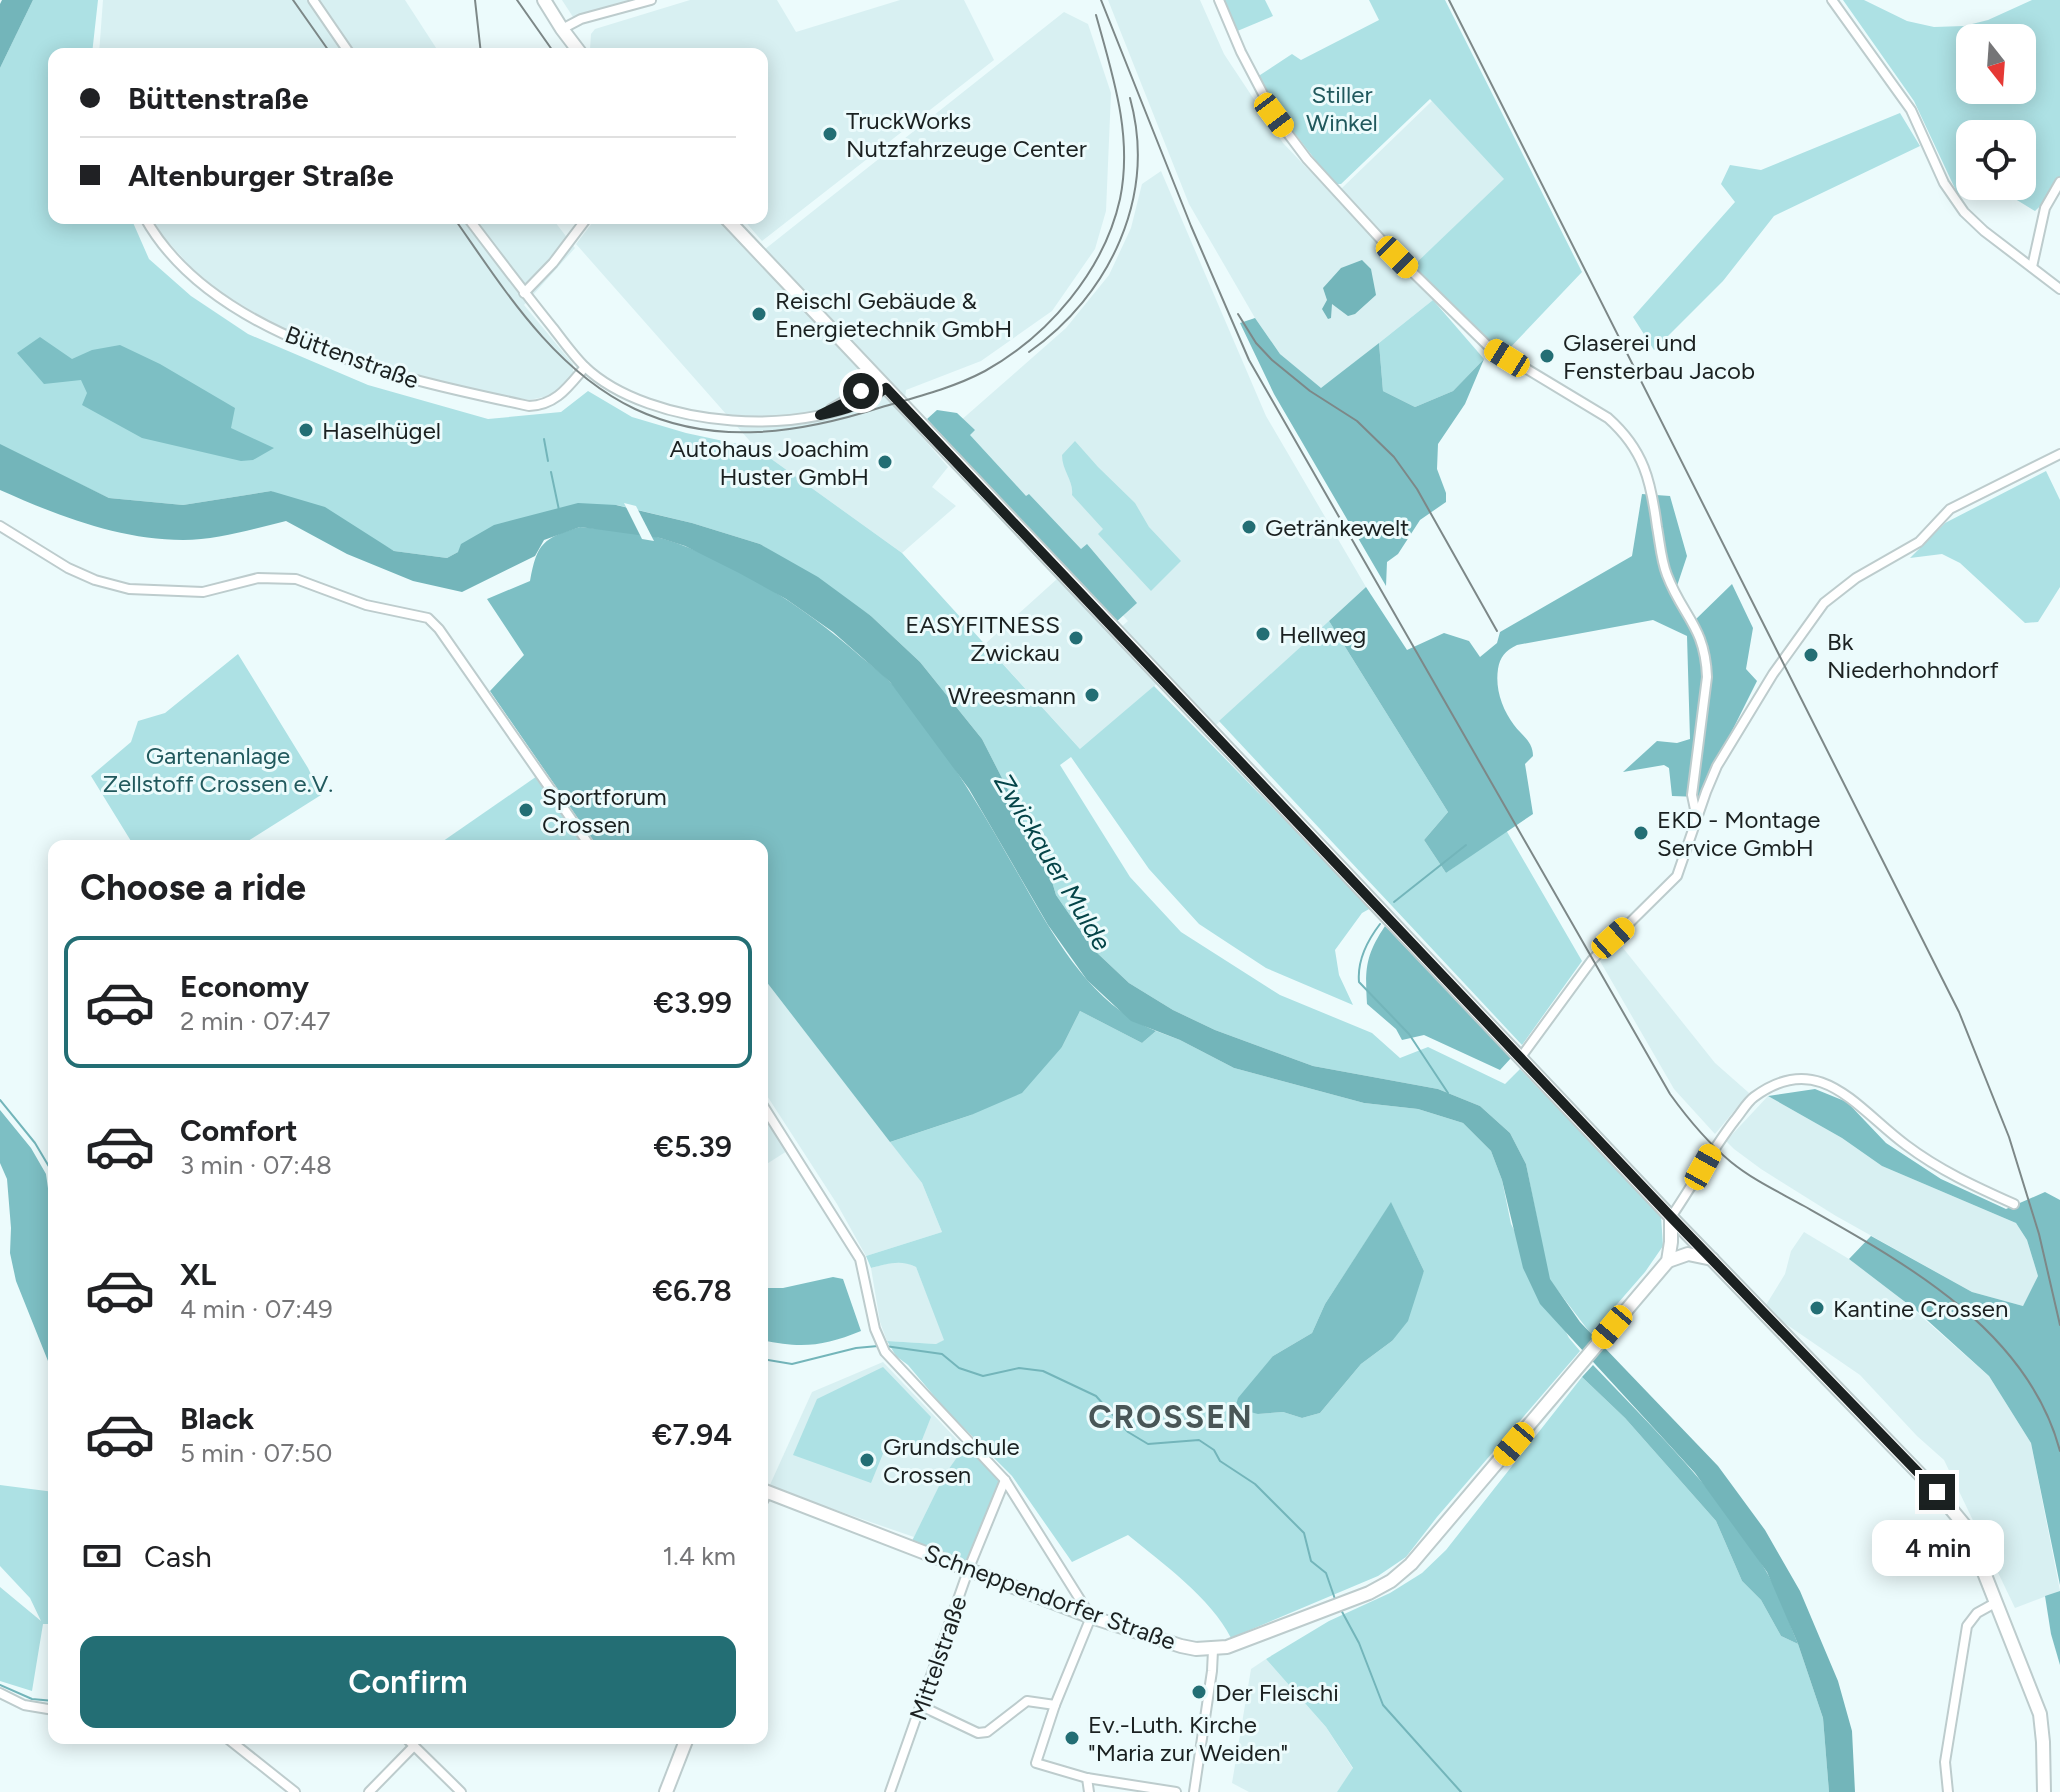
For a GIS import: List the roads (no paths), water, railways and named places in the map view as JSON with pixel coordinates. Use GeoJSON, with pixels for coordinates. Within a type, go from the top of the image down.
{"type":"FeatureCollection","features":[{"type":"Feature","properties":{"kind":"street"},"geometry":{"type":"LineString","coordinates":[[544,0],[576,48]]}},
{"type":"Feature","properties":{"kind":"street"},"geometry":{"type":"LineString","coordinates":[[562,29],[581,19],[651,0]]}},
{"type":"Feature","properties":{"kind":"street"},"geometry":{"type":"LineString","coordinates":[[1219,0],[1241,52],[1274,115],[1307,159],[1397,257],[1487,345],[1608,418],[1625,433],[1639,453],[1651,487],[1667,575],[1694,621],[1707,657],[1692,795],[1697,819]]}},
{"type":"Feature","properties":{"kind":"street"},"geometry":{"type":"LineString","coordinates":[[1832,0],[1911,110],[1944,183],[1964,212],[2060,289]]}},
{"type":"Feature","properties":{"kind":"street"},"geometry":{"type":"LineString","coordinates":[[315,1],[346,48]]}},
{"type":"Feature","properties":{"kind":"street"},"geometry":{"type":"LineString","coordinates":[[2032,267],[2045,208],[2060,182]]}},
{"type":"Feature","properties":{"kind":"street","name":"Büttenstraße"},"geometry":{"type":"LineString","coordinates":[[148,224],[189,273],[229,304],[274,329],[377,370],[529,406],[555,400],[585,367]]}},
{"type":"Feature","properties":{"kind":"street"},"geometry":{"type":"LineString","coordinates":[[472,224],[585,367],[641,401],[679,413],[722,421],[769,421],[851,409],[886,388]]}},
{"type":"Feature","properties":{"kind":"street"},"geometry":{"type":"LineString","coordinates":[[524,293],[553,263],[582,224]]}},
{"type":"Feature","properties":{"kind":"street"},"geometry":{"type":"LineString","coordinates":[[732,224],[1671,1217],[1937,1492],[1966,1527],[2040,1714],[2044,1792]]}},
{"type":"Feature","properties":{"kind":"street"},"geometry":{"type":"LineString","coordinates":[[820,415],[861,391],[873,374]]}},
{"type":"Feature","properties":{"kind":"street"},"geometry":{"type":"LineString","coordinates":[[1521,1057],[1592,960],[1677,876],[1717,766],[1773,674],[1824,603],[1856,578],[1919,542],[1950,509],[2060,454]]}},
{"type":"Feature","properties":{"kind":"street"},"geometry":{"type":"LineString","coordinates":[[0,526],[68,568],[95,580],[129,589],[203,592],[258,578],[296,579],[366,605],[428,618],[439,629],[586,840]]}},
{"type":"Feature","properties":{"kind":"street"},"geometry":{"type":"LineString","coordinates":[[1712,1259],[1688,1254],[1668,1261],[1671,1217],[1714,1147],[1752,1098],[1782,1081],[1807,1077],[1851,1097],[1904,1144],[1948,1174],[2014,1204]]}},
{"type":"Feature","properties":{"kind":"street"},"geometry":{"type":"LineString","coordinates":[[768,1113],[860,1259],[885,1352],[1005,1480],[1091,1617],[1055,1705],[1036,1763],[1087,1778],[1176,1792]]}},
{"type":"Feature","properties":{"kind":"street","name":"Schneppendorfer Straße"},"geometry":{"type":"LineString","coordinates":[[768,1495],[969,1568],[1091,1617],[1181,1646],[1213,1650],[1227,1647],[1369,1593],[1391,1581],[1411,1564],[1668,1261]]}},
{"type":"Feature","properties":{"kind":"street","name":"Mittelstraße"},"geometry":{"type":"LineString","coordinates":[[890,1792],[969,1568],[1005,1480]]}},
{"type":"Feature","properties":{"kind":"street"},"geometry":{"type":"LineString","coordinates":[[1948,1792],[1945,1762],[1967,1626],[1977,1613],[1995,1603]]}},
{"type":"Feature","properties":{"kind":"street"},"geometry":{"type":"LineString","coordinates":[[1194,1792],[1213,1650]]}},
{"type":"Feature","properties":{"kind":"street"},"geometry":{"type":"LineString","coordinates":[[0,1693],[4,1700],[48,1709]]}},
{"type":"Feature","properties":{"kind":"street"},"geometry":{"type":"LineString","coordinates":[[921,1706],[978,1733],[987,1732],[1024,1703],[1031,1701],[1055,1705]]}},
{"type":"Feature","properties":{"kind":"street"},"geometry":{"type":"LineString","coordinates":[[235,1744],[295,1792]]}},
{"type":"Feature","properties":{"kind":"street"},"geometry":{"type":"LineString","coordinates":[[666,1792],[685,1744]]}},
{"type":"Feature","properties":{"kind":"street"},"geometry":{"type":"LineString","coordinates":[[369,1792],[414,1746],[461,1792]]}},
{"type":"Feature","properties":{"kind":"street"},"geometry":{"type":"LineString","coordinates":[[1087,1778],[1089,1792]]}},
{"type":"Feature","properties":{"kind":"waterway"},"geometry":{"type":"LineString","coordinates":[[544,439],[548,461]]}},
{"type":"Feature","properties":{"kind":"waterway"},"geometry":{"type":"LineString","coordinates":[[551,472],[559,510]]}},
{"type":"Feature","properties":{"kind":"waterway"},"geometry":{"type":"LineString","coordinates":[[1394,902],[1466,845]]}},
{"type":"Feature","properties":{"kind":"waterway"},"geometry":{"type":"LineString","coordinates":[[1380,924],[1364,951],[1359,982],[1409,1034],[1448,1093]]}},
{"type":"Feature","properties":{"kind":"waterway"},"geometry":{"type":"LineString","coordinates":[[0,1100],[35,1143],[48,1165]]}},
{"type":"Feature","properties":{"kind":"waterway"},"geometry":{"type":"LineString","coordinates":[[768,1360],[792,1364],[856,1348],[878,1346]]}},
{"type":"Feature","properties":{"kind":"waterway"},"geometry":{"type":"LineString","coordinates":[[885,1346],[942,1354],[959,1368],[983,1376],[1019,1368],[1043,1371],[1096,1396],[1128,1432],[1148,1444],[1199,1440],[1214,1450],[1220,1461],[1255,1484],[1304,1533],[1311,1561],[1326,1573],[1335,1599]]}},
{"type":"Feature","properties":{"kind":"waterway"},"geometry":{"type":"LineString","coordinates":[[1340,1608],[1359,1643],[1383,1705],[1461,1792]]}},
{"type":"Feature","properties":{"kind":"waterway"},"geometry":{"type":"LineString","coordinates":[[0,1685],[32,1699],[48,1700]]}},
{"type":"Feature","properties":{"kind":"tram line"},"geometry":{"type":"LineString","coordinates":[[475,0],[480,48]]}},
{"type":"Feature","properties":{"kind":"tram line"},"geometry":{"type":"LineString","coordinates":[[517,0],[551,48]]}},
{"type":"Feature","properties":{"kind":"railway"},"geometry":{"type":"LineString","coordinates":[[293,0],[327,48]]}},
{"type":"Feature","properties":{"kind":"railway"},"geometry":{"type":"LineString","coordinates":[[1101,0],[1191,226],[1249,360],[1670,1094],[1706,1138],[1739,1168],[1882,1251],[1958,1304],[1992,1335],[2021,1370],[2044,1408],[2060,1451]]}},
{"type":"Feature","properties":{"kind":"railway"},"geometry":{"type":"LineString","coordinates":[[1449,0],[1959,1012],[2009,1137],[2039,1234],[2060,1325]]}},
{"type":"Feature","properties":{"kind":"railway"},"geometry":{"type":"LineString","coordinates":[[458,224],[532,326],[579,373],[606,393],[665,421],[727,432],[789,429],[820,424],[935,392],[985,371],[1008,357],[1051,320],[1087,276],[1112,226],[1123,176],[1123,129],[1096,15]]}},
{"type":"Feature","properties":{"kind":"railway"},"geometry":{"type":"LineString","coordinates":[[1029,352],[1058,329],[1083,302],[1104,272],[1120,240],[1131,206],[1137,171],[1137,135],[1130,98]]}},
{"type":"Feature","properties":{"kind":"railway"},"geometry":{"type":"LineString","coordinates":[[1238,314],[1256,343],[1272,360],[1310,391],[1357,421],[1394,457],[1417,489],[1497,631]]}},
{"type":"Feature","properties":{"kind":"place","name":"TruckWorks Nutzfahrzeuge Center"},"geometry":{"type":"Point","coordinates":[830,134]}},
{"type":"Feature","properties":{"kind":"place","name":"Reischl Gebäude & Energietechnik GmbH"},"geometry":{"type":"Point","coordinates":[759,314]}},
{"type":"Feature","properties":{"kind":"place","name":"Glaserei und Fensterbau Jacob"},"geometry":{"type":"Point","coordinates":[1547,356]}},
{"type":"Feature","properties":{"kind":"place","name":"Haselhügel"},"geometry":{"type":"Point","coordinates":[306,430]}},
{"type":"Feature","properties":{"kind":"place","name":"Autohaus Joachim Huster GmbH"},"geometry":{"type":"Point","coordinates":[885,462]}},
{"type":"Feature","properties":{"kind":"place","name":"Getränkewelt"},"geometry":{"type":"Point","coordinates":[1249,527]}},
{"type":"Feature","properties":{"kind":"place","name":"Hellweg"},"geometry":{"type":"Point","coordinates":[1263,634]}},
{"type":"Feature","properties":{"kind":"place","name":"EASYFITNESS Zwickau"},"geometry":{"type":"Point","coordinates":[1076,638]}},
{"type":"Feature","properties":{"kind":"place","name":"Bk Niederhohndorf"},"geometry":{"type":"Point","coordinates":[1811,655]}},
{"type":"Feature","properties":{"kind":"place","name":"Wreesmann"},"geometry":{"type":"Point","coordinates":[1092,695]}},
{"type":"Feature","properties":{"kind":"place","name":"Sportforum Crossen"},"geometry":{"type":"Point","coordinates":[526,810]}},
{"type":"Feature","properties":{"kind":"place","name":"EKD - Montage Service GmbH"},"geometry":{"type":"Point","coordinates":[1641,833]}},
{"type":"Feature","properties":{"kind":"place","name":"Kantine Crossen"},"geometry":{"type":"Point","coordinates":[1817,1308]}},
{"type":"Feature","properties":{"kind":"place","name":"Grundschule Crossen"},"geometry":{"type":"Point","coordinates":[867,1460]}},
{"type":"Feature","properties":{"kind":"place","name":"Der Fleischi"},"geometry":{"type":"Point","coordinates":[1199,1692]}},
{"type":"Feature","properties":{"kind":"place","name":"Ev.-Luth. Kirche \"Maria zur Weiden\""},"geometry":{"type":"Point","coordinates":[1072,1738]}},
{"type":"Feature","properties":{"kind":"district","name":"CROSSEN"},"geometry":{"type":"Point","coordinates":[1171,1417]}},
{"type":"Feature","properties":{"kind":"park label","name":"Stiller Winkel"},"geometry":{"type":"Point","coordinates":[1342,108]}},
{"type":"Feature","properties":{"kind":"park label","name":"Gartenanlage Zellstoff Crossen e.V."},"geometry":{"type":"Point","coordinates":[218,769]}},
{"type":"Feature","properties":{"kind":"water label","name":"Zwickauer Mulde"},"geometry":{"type":"Point","coordinates":[1053,862]}}]}
